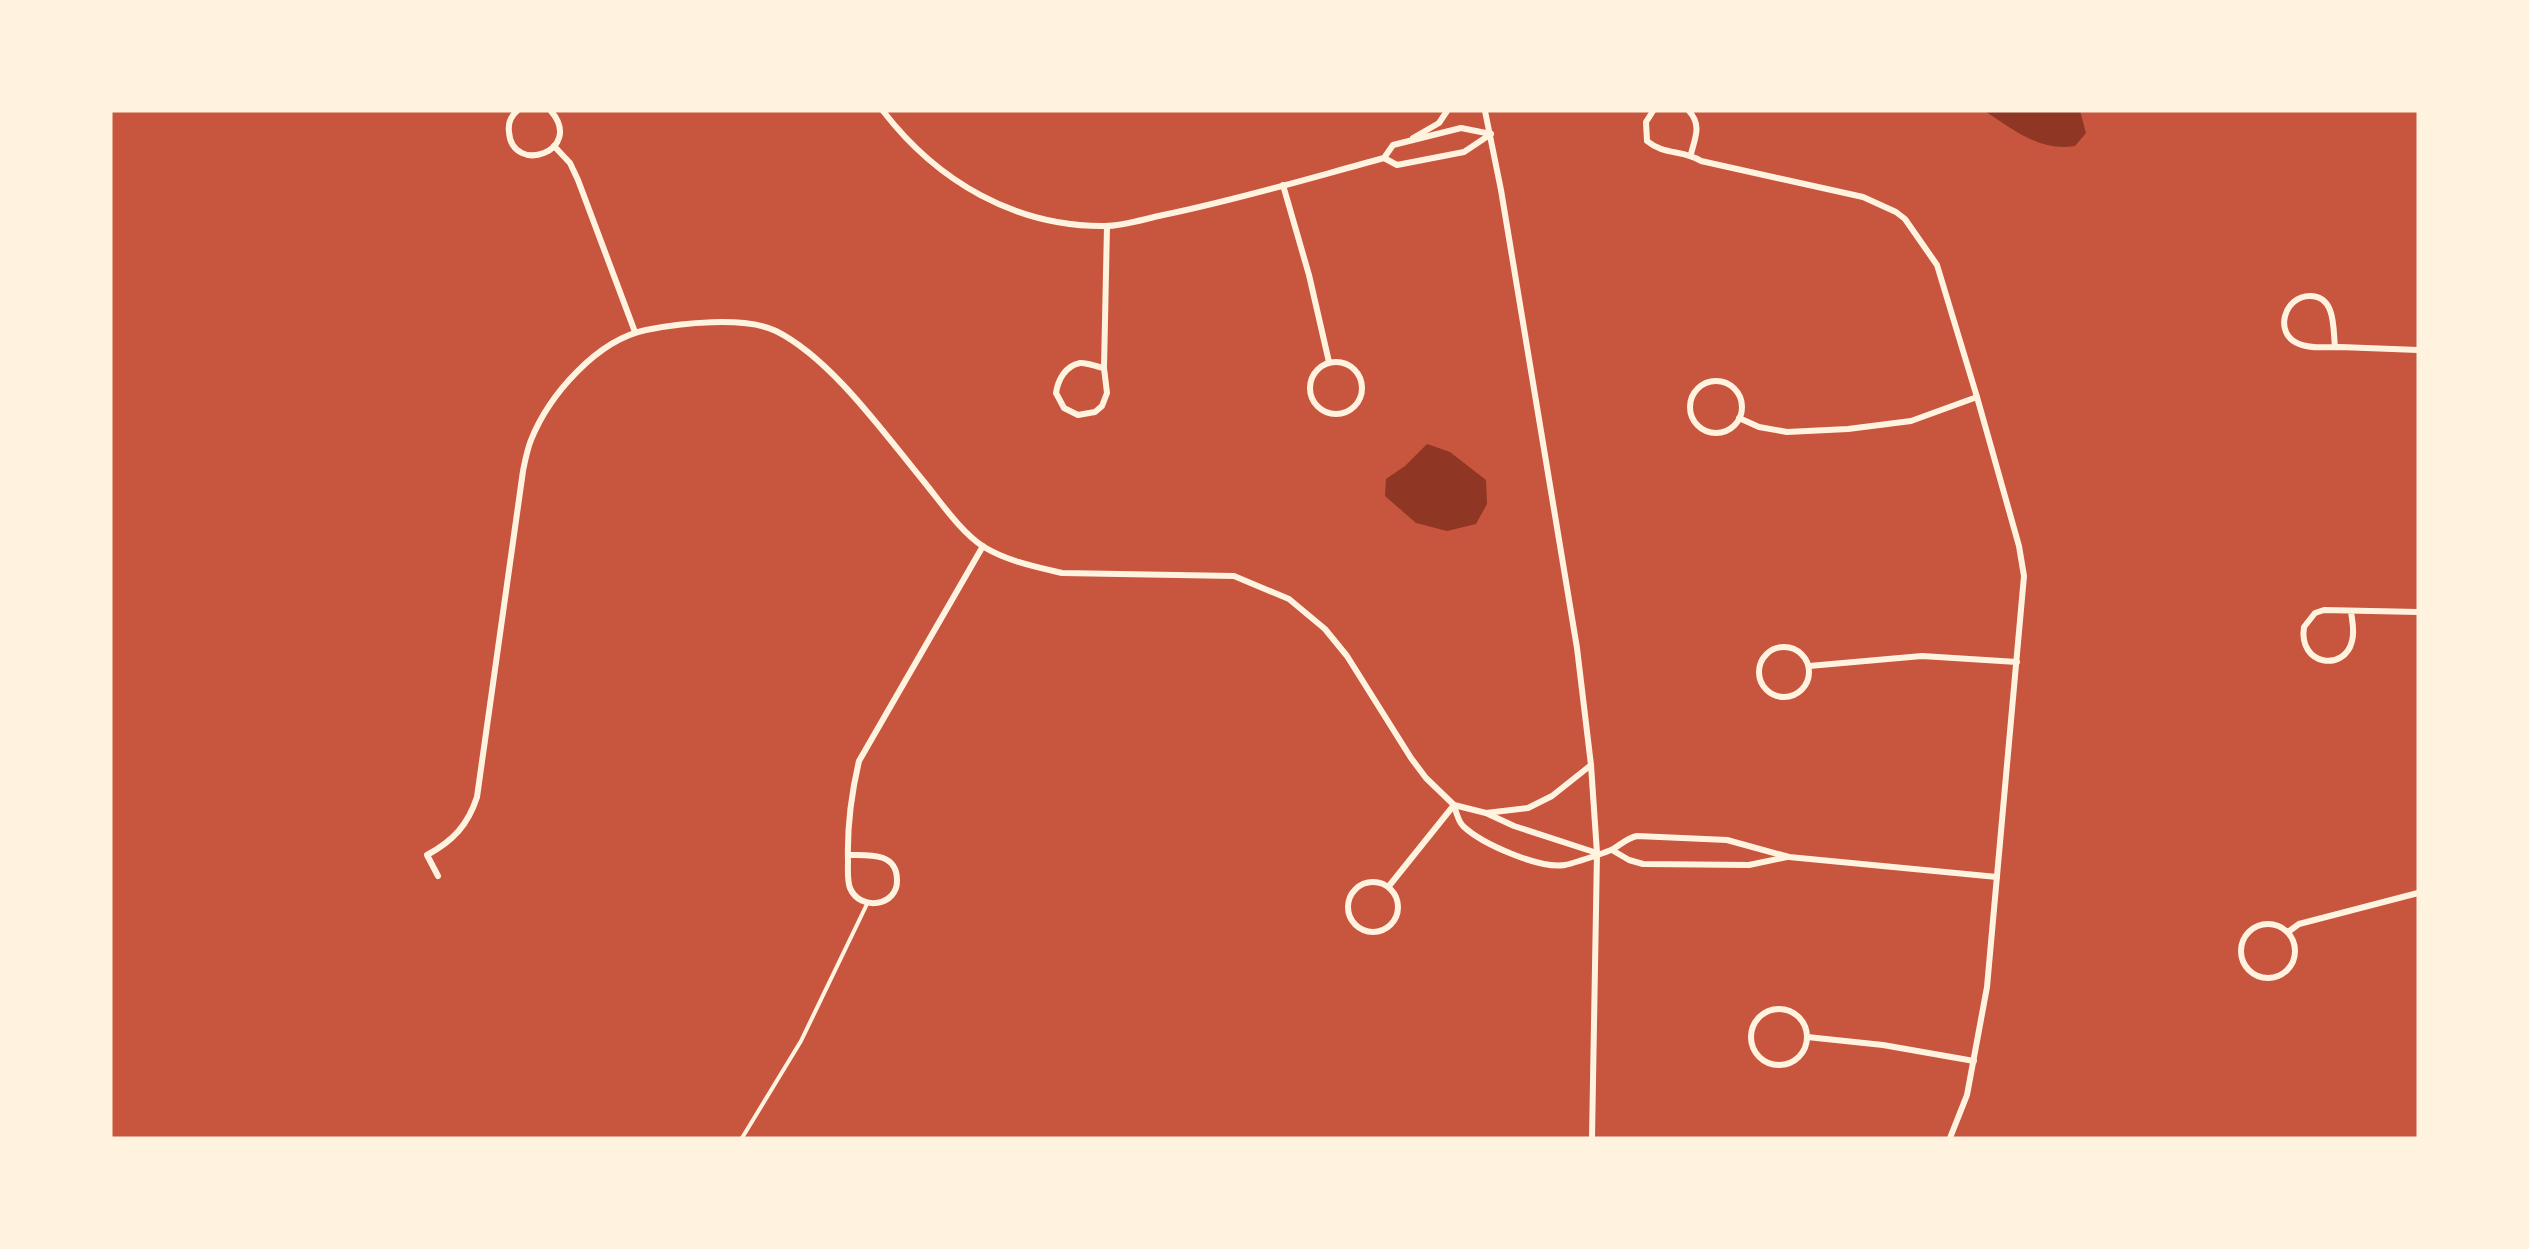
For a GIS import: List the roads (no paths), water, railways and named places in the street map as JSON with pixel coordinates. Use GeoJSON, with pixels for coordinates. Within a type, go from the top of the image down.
{"type":"FeatureCollection","features":[{"type":"Feature","properties":{"kind":"street"},"geometry":{"type":"LineString","coordinates":[[517,111],[508,130],[514,146],[528,155],[536,156],[544,154],[554,146],[559,135],[560,126],[551,111]]}},
{"type":"Feature","properties":{"kind":"street"},"geometry":{"type":"LineString","coordinates":[[883,111],[934,165],[957,183],[984,198],[1008,210],[1035,217],[1065,223],[1107,226],[1185,211],[1384,158],[1393,145],[1461,128],[1491,134]]}},
{"type":"Feature","properties":{"kind":"street"},"geometry":{"type":"LineString","coordinates":[[1407,141],[1439,123],[1448,111]]}},
{"type":"Feature","properties":{"kind":"street"},"geometry":{"type":"LineString","coordinates":[[1485,111],[1491,134],[1577,648],[1591,765],[1597,853],[1597,990],[1592,1138]]}},
{"type":"Feature","properties":{"kind":"street"},"geometry":{"type":"LineString","coordinates":[[1653,111],[1646,122],[1647,141],[1665,152],[1691,154],[1701,161],[1863,197],[1888,208],[1905,219],[1937,266],[1977,398],[2019,546],[2024,576],[1987,987],[1966,1095],[1950,1138]]}},
{"type":"Feature","properties":{"kind":"street"},"geometry":{"type":"LineString","coordinates":[[1689,111],[1696,119],[1698,129],[1691,154]]}},
{"type":"Feature","properties":{"kind":"street"},"geometry":{"type":"LineString","coordinates":[[1384,158],[1397,165],[1464,152],[1491,134]]}},
{"type":"Feature","properties":{"kind":"street"},"geometry":{"type":"LineString","coordinates":[[554,146],[570,163],[578,180],[635,332]]}},
{"type":"Feature","properties":{"kind":"street"},"geometry":{"type":"LineString","coordinates":[[1284,185],[1329,362]]}},
{"type":"Feature","properties":{"kind":"street"},"geometry":{"type":"LineString","coordinates":[[1104,368],[1080,363],[1068,369],[1057,384],[1059,401],[1070,412],[1087,415],[1102,406],[1107,393],[1104,368],[1107,226]]}},
{"type":"Feature","properties":{"kind":"street"},"geometry":{"type":"LineString","coordinates":[[2335,347],[2329,306],[2323,300],[2308,296],[2292,302],[2287,309],[2284,322],[2290,338],[2297,343],[2307,346],[2418,350]]}},
{"type":"Feature","properties":{"kind":"street"},"geometry":{"type":"LineString","coordinates":[[438,876],[427,855],[440,848],[471,817],[477,797],[523,471],[531,441],[543,416],[576,372],[616,340],[635,332],[702,323],[747,324],[775,331],[798,345],[852,394],[953,518],[984,546],[1037,567],[1062,573],[1234,576],[1289,599],[1325,629],[1347,656],[1426,778],[1454,806],[1461,825],[1486,843],[1535,861],[1566,865],[1612,849],[1637,836],[1727,840],[1789,857],[1997,877]]}},
{"type":"Feature","properties":{"kind":"street"},"geometry":{"type":"LineString","coordinates":[[1329,362],[1345,363],[1353,368],[1362,384],[1360,398],[1356,405],[1340,414],[1328,413],[1320,409],[1310,394],[1310,380],[1314,372],[1329,362]]}},
{"type":"Feature","properties":{"kind":"street"},"geometry":{"type":"LineString","coordinates":[[1723,382],[1737,392],[1742,409],[1740,418],[1734,425],[1718,432],[1701,428],[1691,413],[1693,396],[1698,388],[1706,383],[1723,382]]}},
{"type":"Feature","properties":{"kind":"street"},"geometry":{"type":"LineString","coordinates":[[1740,418],[1759,428],[1787,432],[1828,430],[1911,421],[1977,398]]}},
{"type":"Feature","properties":{"kind":"street"},"geometry":{"type":"LineString","coordinates":[[848,855],[882,856],[895,867],[897,887],[893,895],[886,901],[876,904],[867,903],[853,894],[849,886],[848,855],[850,797],[859,761],[864,748],[984,546]]}},
{"type":"Feature","properties":{"kind":"street"},"geometry":{"type":"LineString","coordinates":[[2351,612],[2352,642],[2343,656],[2325,661],[2316,659],[2309,653],[2302,636],[2304,627],[2308,619],[2324,610],[2418,612]]}},
{"type":"Feature","properties":{"kind":"street"},"geometry":{"type":"LineString","coordinates":[[1778,647],[1794,648],[1801,652],[1809,666],[1808,682],[1796,694],[1787,697],[1771,693],[1760,680],[1761,663],[1765,656],[1778,647]]}},
{"type":"Feature","properties":{"kind":"street"},"geometry":{"type":"LineString","coordinates":[[1809,666],[1922,656],[2017,662]]}},
{"type":"Feature","properties":{"kind":"street"},"geometry":{"type":"LineString","coordinates":[[1486,813],[1528,808],[1552,796],[1591,765]]}},
{"type":"Feature","properties":{"kind":"street"},"geometry":{"type":"LineString","coordinates":[[1454,806],[1486,813],[1514,826],[1597,853]]}},
{"type":"Feature","properties":{"kind":"street"},"geometry":{"type":"LineString","coordinates":[[1389,886],[1454,806]]}},
{"type":"Feature","properties":{"kind":"street"},"geometry":{"type":"LineString","coordinates":[[1612,849],[1629,860],[1643,864],[1749,865],[1789,857]]}},
{"type":"Feature","properties":{"kind":"street"},"geometry":{"type":"LineString","coordinates":[[1375,882],[1389,886],[1397,901],[1398,909],[1390,925],[1381,931],[1372,932],[1356,926],[1348,913],[1348,905],[1355,890],[1366,883],[1375,882]]}},
{"type":"Feature","properties":{"kind":"street"},"geometry":{"type":"LineString","coordinates":[[2288,932],[2307,921],[2418,893]]}},
{"type":"Feature","properties":{"kind":"street"},"geometry":{"type":"LineString","coordinates":[[2271,924],[2288,932],[2295,950],[2294,959],[2283,974],[2262,978],[2246,967],[2241,954],[2242,945],[2252,929],[2271,924]]}},
{"type":"Feature","properties":{"kind":"street"},"geometry":{"type":"LineString","coordinates":[[1778,1008],[1793,1012],[1801,1019],[1807,1037],[1805,1048],[1799,1056],[1791,1062],[1772,1065],[1755,1052],[1750,1033],[1760,1016],[1778,1008]]}},
{"type":"Feature","properties":{"kind":"street"},"geometry":{"type":"LineString","coordinates":[[1807,1037],[1883,1045],[1974,1061]]}},
{"type":"Feature","properties":{"kind":"lane"},"geometry":{"type":"LineString","coordinates":[[742,1138],[801,1041],[867,903]]}}]}
